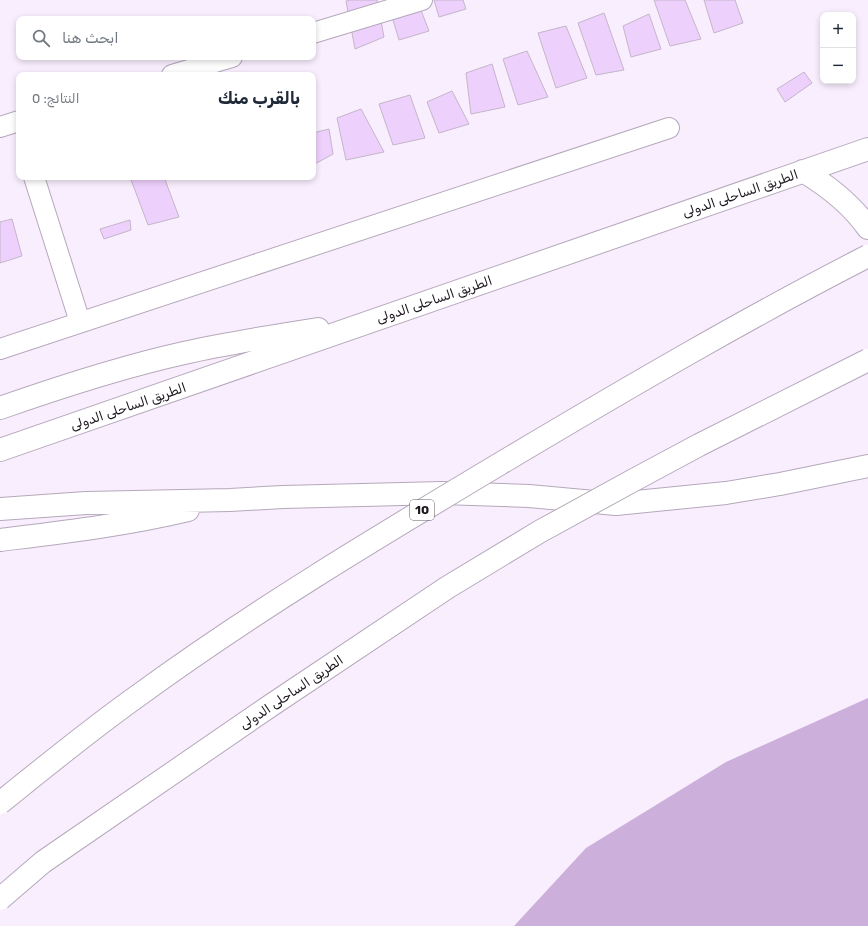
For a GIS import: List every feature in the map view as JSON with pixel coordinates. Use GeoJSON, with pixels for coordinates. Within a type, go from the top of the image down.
{"type":"FeatureCollection","features":[{"type":"Feature","properties":{"kind":"highway","name":"الطريق الساحلى الدولى"},"geometry":{"type":"LineString","coordinates":[[0,450],[868,149]]}},
{"type":"Feature","properties":{"kind":"highway"},"geometry":{"type":"LineString","coordinates":[[803,171],[826,185],[846,202],[868,228]]}},
{"type":"Feature","properties":{"kind":"highway","name":"10"},"geometry":{"type":"LineString","coordinates":[[0,803],[139,695],[287,594],[444,497],[569,423],[785,299],[868,256]]}},
{"type":"Feature","properties":{"kind":"highway"},"geometry":{"type":"LineString","coordinates":[[0,408],[98,375],[182,353],[379,318]]}},
{"type":"Feature","properties":{"kind":"highway","name":"الطريق الساحلى الدولى"},"geometry":{"type":"LineString","coordinates":[[0,899],[43,862],[283,698],[455,583],[539,532],[639,477],[868,360]]}},
{"type":"Feature","properties":{"kind":"highway","name":"10"},"geometry":{"type":"LineString","coordinates":[[0,509],[86,503],[442,493],[529,496],[616,504],[726,493],[780,484],[865,464]]}},
{"type":"Feature","properties":{"kind":"highway"},"geometry":{"type":"LineString","coordinates":[[0,540],[139,521],[230,500]]}},
{"type":"Feature","properties":{"kind":"lane"},"geometry":{"type":"LineString","coordinates":[[316,32],[422,0]]}},
{"type":"Feature","properties":{"kind":"lane"},"geometry":{"type":"LineString","coordinates":[[182,72],[222,60]]}},
{"type":"Feature","properties":{"kind":"lane"},"geometry":{"type":"LineString","coordinates":[[0,348],[669,128]]}},
{"type":"Feature","properties":{"kind":"lane"},"geometry":{"type":"LineString","coordinates":[[35,180],[80,322]]}},
{"type":"Feature","properties":{"kind":"shaded area"},"geometry":{"type":"Polygon","coordinates":[[[868,698],[868,926],[514,926],[586,848],[726,762],[868,698]]]}},
{"type":"Feature","properties":{"kind":"building"},"geometry":{"type":"Polygon","coordinates":[[[377,0],[384,37],[355,49],[346,1],[377,0]]]}},
{"type":"Feature","properties":{"kind":"building"},"geometry":{"type":"Polygon","coordinates":[[[387,0],[417,0],[429,31],[399,40],[387,0]]]}},
{"type":"Feature","properties":{"kind":"building"},"geometry":{"type":"Polygon","coordinates":[[[434,0],[463,0],[466,9],[439,17],[434,0]]]}},
{"type":"Feature","properties":{"kind":"building"},"geometry":{"type":"Polygon","coordinates":[[[654,0],[685,0],[701,39],[670,46],[654,0]]]}},
{"type":"Feature","properties":{"kind":"building"},"geometry":{"type":"Polygon","coordinates":[[[704,0],[735,0],[743,23],[714,33],[704,0]]]}},
{"type":"Feature","properties":{"kind":"building"},"geometry":{"type":"Polygon","coordinates":[[[604,13],[624,70],[596,75],[578,23],[604,13]]]}},
{"type":"Feature","properties":{"kind":"building"},"geometry":{"type":"Polygon","coordinates":[[[649,14],[661,49],[631,57],[623,26],[649,14]]]}},
{"type":"Feature","properties":{"kind":"building"},"geometry":{"type":"Polygon","coordinates":[[[566,26],[587,78],[556,88],[538,33],[566,26]]]}},
{"type":"Feature","properties":{"kind":"building"},"geometry":{"type":"Polygon","coordinates":[[[527,51],[548,97],[518,105],[503,59],[527,51]]]}},
{"type":"Feature","properties":{"kind":"building"},"geometry":{"type":"Polygon","coordinates":[[[492,64],[505,107],[471,114],[466,73],[492,64]]]}},
{"type":"Feature","properties":{"kind":"building"},"geometry":{"type":"Polygon","coordinates":[[[804,72],[812,83],[785,102],[777,89],[804,72]]]}},
{"type":"Feature","properties":{"kind":"building"},"geometry":{"type":"Polygon","coordinates":[[[452,91],[469,124],[439,133],[427,102],[452,91]]]}},
{"type":"Feature","properties":{"kind":"building"},"geometry":{"type":"Polygon","coordinates":[[[410,95],[425,138],[393,145],[379,104],[410,95]]]}},
{"type":"Feature","properties":{"kind":"building"},"geometry":{"type":"Polygon","coordinates":[[[361,109],[384,152],[346,160],[337,118],[361,109]]]}},
{"type":"Feature","properties":{"kind":"building"},"geometry":{"type":"Polygon","coordinates":[[[329,129],[333,154],[316,163],[316,132],[329,129]]]}},
{"type":"Feature","properties":{"kind":"building"},"geometry":{"type":"Polygon","coordinates":[[[131,180],[165,180],[179,217],[148,225],[131,180]]]}},
{"type":"Feature","properties":{"kind":"building"},"geometry":{"type":"Polygon","coordinates":[[[12,219],[22,256],[0,263],[0,222],[12,219]]]}},
{"type":"Feature","properties":{"kind":"building"},"geometry":{"type":"Polygon","coordinates":[[[130,220],[131,230],[104,239],[100,229],[130,220]]]}}]}
